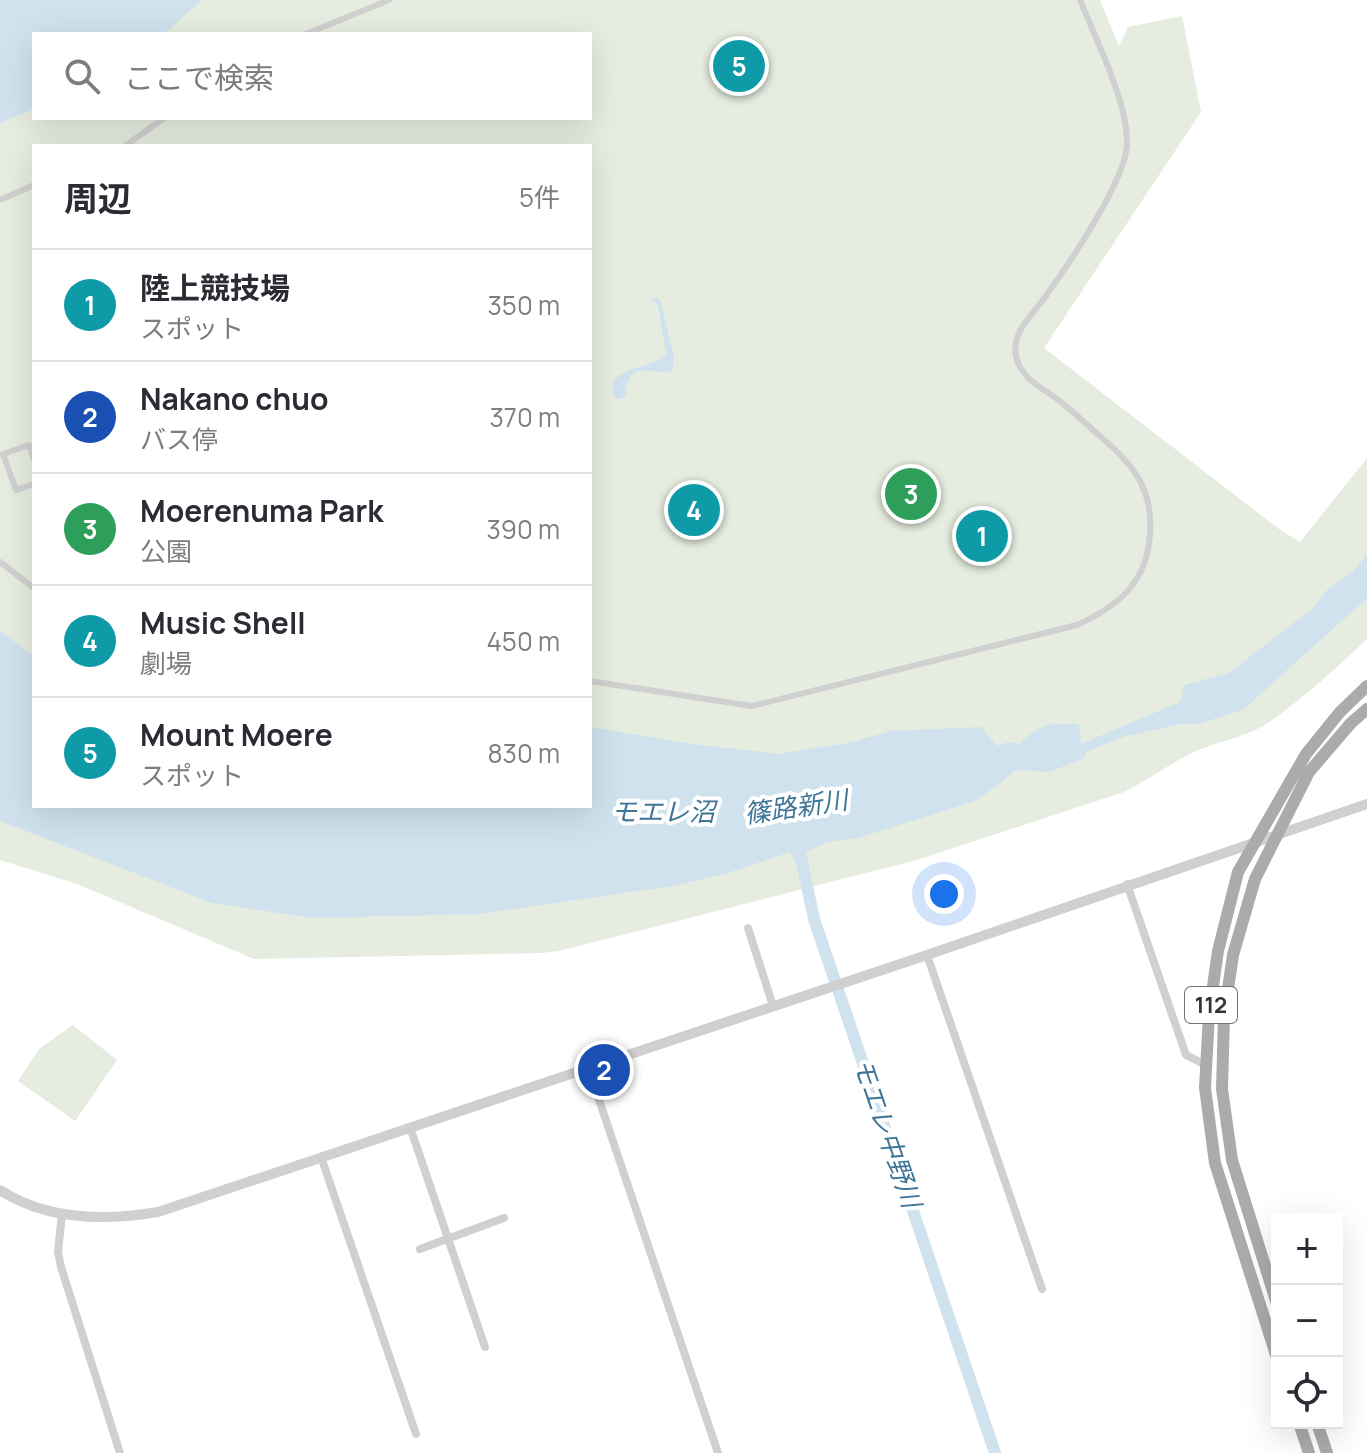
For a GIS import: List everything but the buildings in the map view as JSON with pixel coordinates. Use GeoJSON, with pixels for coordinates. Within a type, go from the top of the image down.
{"type":"FeatureCollection","features":[{"type":"Feature","properties":{"kind":"main road","name":"112"},"geometry":{"type":"LineString","coordinates":[[1277,1357],[1215,1163],[1205,1088],[1209,1014],[1218,951],[1238,872],[1306,754],[1340,712],[1367,686]]}},
{"type":"Feature","properties":{"kind":"main road","name":"112"},"geometry":{"type":"LineString","coordinates":[[1271,1285],[1232,1160],[1222,1089],[1224,1016],[1233,955],[1255,879],[1309,772],[1367,709]]}},
{"type":"Feature","properties":{"kind":"main road"},"geometry":{"type":"LineString","coordinates":[[1301,1429],[1309,1453]]}},
{"type":"Feature","properties":{"kind":"main road"},"geometry":{"type":"LineString","coordinates":[[1319,1429],[1327,1453]]}},
{"type":"Feature","properties":{"kind":"street"},"geometry":{"type":"LineString","coordinates":[[311,32],[389,0]]}},
{"type":"Feature","properties":{"kind":"street"},"geometry":{"type":"LineString","coordinates":[[592,681],[752,706],[1077,625],[1102,614],[1131,588],[1146,561],[1150,540],[1151,517],[1142,484],[1120,453],[1060,401],[1029,379],[1018,363],[1015,345],[1020,330],[1048,293],[1114,187],[1123,167],[1127,145],[1120,102],[1080,0]]}},
{"type":"Feature","properties":{"kind":"street"},"geometry":{"type":"LineString","coordinates":[[128,144],[161,120]]}},
{"type":"Feature","properties":{"kind":"street"},"geometry":{"type":"LineString","coordinates":[[0,200],[32,186]]}},
{"type":"Feature","properties":{"kind":"street"},"geometry":{"type":"LineString","coordinates":[[32,454],[29,445],[3,454],[16,490],[32,485]]}},
{"type":"Feature","properties":{"kind":"street"},"geometry":{"type":"LineString","coordinates":[[0,562],[32,586]]}},
{"type":"Feature","properties":{"kind":"street"},"geometry":{"type":"LineString","coordinates":[[0,1190],[10,1197],[62,1214],[117,1217],[158,1212],[853,980],[1367,804]]}},
{"type":"Feature","properties":{"kind":"street"},"geometry":{"type":"LineString","coordinates":[[1127,884],[1186,1055],[1206,1065]]}},
{"type":"Feature","properties":{"kind":"street"},"geometry":{"type":"LineString","coordinates":[[748,928],[773,1006]]}},
{"type":"Feature","properties":{"kind":"street"},"geometry":{"type":"LineString","coordinates":[[927,955],[1042,1289]]}},
{"type":"Feature","properties":{"kind":"street"},"geometry":{"type":"LineString","coordinates":[[588,1067],[718,1453]]}},
{"type":"Feature","properties":{"kind":"street"},"geometry":{"type":"LineString","coordinates":[[410,1127],[485,1347]]}},
{"type":"Feature","properties":{"kind":"street"},"geometry":{"type":"LineString","coordinates":[[321,1157],[416,1434]]}},
{"type":"Feature","properties":{"kind":"street"},"geometry":{"type":"LineString","coordinates":[[62,1214],[58,1252],[61,1267],[120,1453]]}},
{"type":"Feature","properties":{"kind":"street"},"geometry":{"type":"LineString","coordinates":[[420,1249],[504,1218]]}},
{"type":"Feature","properties":{"kind":"shaded area"},"geometry":{"type":"Polygon","coordinates":[[[0,0],[1100,0],[1119,46],[1128,27],[1182,16],[1201,112],[1044,348],[1300,542],[1367,458],[1367,639],[1277,717],[1255,730],[1194,752],[1124,792],[917,860],[559,951],[254,959],[77,884],[0,860],[0,0]]]}},
{"type":"Feature","properties":{"kind":"shaded area"},"geometry":{"type":"Polygon","coordinates":[[[73,1025],[117,1060],[75,1121],[18,1081],[39,1049],[73,1025]]]}},
{"type":"Feature","properties":{"kind":"water"},"geometry":{"type":"Polygon","coordinates":[[[0,0],[202,0],[166,32],[32,32],[32,110],[0,123],[0,0]]]}},
{"type":"Feature","properties":{"kind":"water"},"geometry":{"type":"Polygon","coordinates":[[[657,297],[661,302],[674,358],[672,371],[638,371],[629,378],[626,396],[615,398],[613,387],[616,379],[666,354],[658,305],[651,298],[657,297]]]}},
{"type":"Feature","properties":{"kind":"water","name":"モエレ沼"},"geometry":{"type":"Polygon","coordinates":[[[1367,555],[1367,598],[1243,710],[1198,724],[1182,724],[1126,736],[1086,752],[1084,758],[1050,772],[1015,770],[975,801],[858,838],[827,842],[806,852],[808,862],[795,863],[790,852],[728,873],[673,886],[479,914],[311,918],[212,903],[0,821],[0,631],[32,655],[32,808],[592,808],[592,727],[778,754],[848,743],[892,731],[981,727],[997,746],[1009,742],[1020,744],[1040,728],[1061,723],[1079,724],[1081,744],[1180,702],[1184,685],[1229,673],[1312,609],[1329,588],[1350,574],[1367,555]]]}},
{"type":"Feature","properties":{"kind":"waterway","name":"モエレ中野川"},"geometry":{"type":"LineString","coordinates":[[799,848],[814,919],[995,1453]]}},
{"type":"Feature","properties":{"kind":"place","name":"Mount Moere"},"geometry":{"type":"Point","coordinates":[739,66]}},
{"type":"Feature","properties":{"kind":"place","name":"Moerenuma Park"},"geometry":{"type":"Point","coordinates":[911,494]}},
{"type":"Feature","properties":{"kind":"place","name":"Music Shell"},"geometry":{"type":"Point","coordinates":[694,510]}},
{"type":"Feature","properties":{"kind":"place","name":"陸上競技場"},"geometry":{"type":"Point","coordinates":[982,536]}},
{"type":"Feature","properties":{"kind":"place","name":"Nakano chuo"},"geometry":{"type":"Point","coordinates":[604,1070]}},
{"type":"Feature","properties":{"kind":"water label","name":"篠路新川"},"geometry":{"type":"Point","coordinates":[796,807]}}]}
